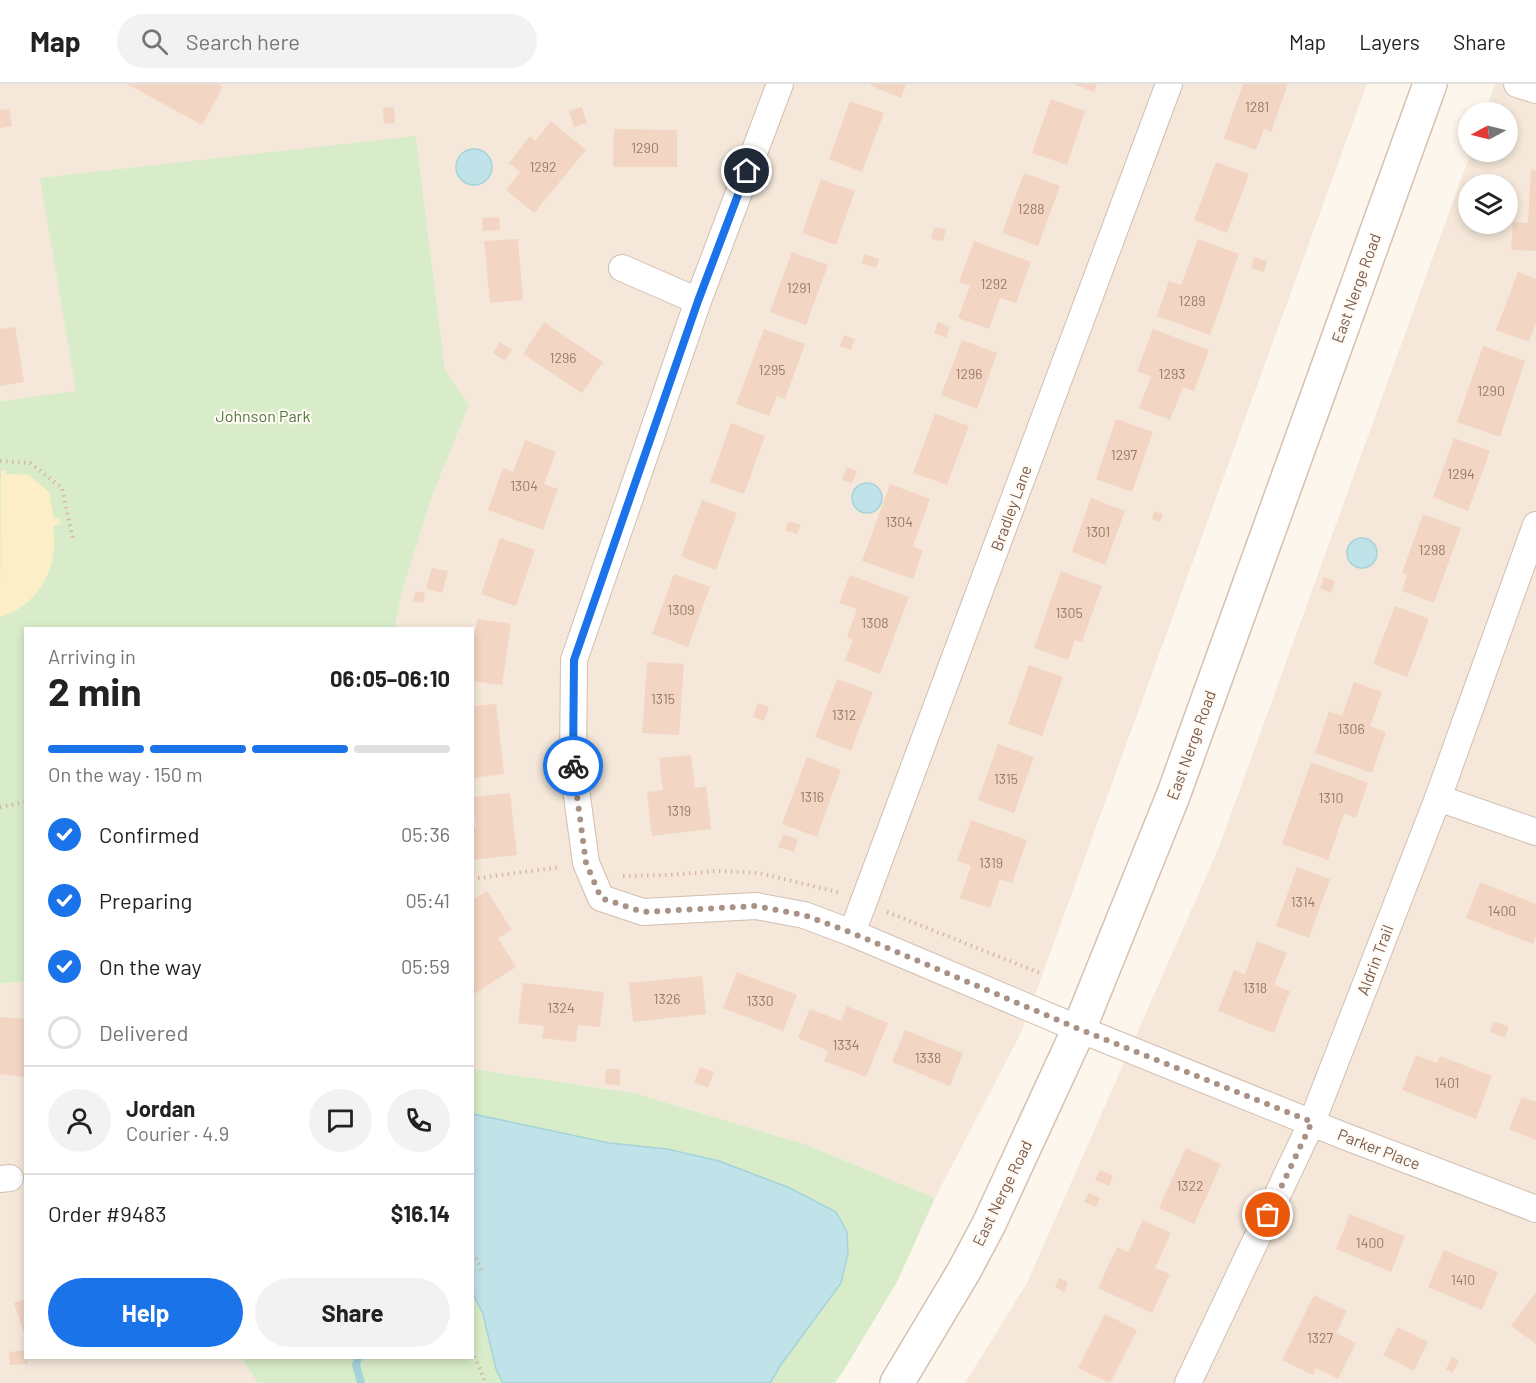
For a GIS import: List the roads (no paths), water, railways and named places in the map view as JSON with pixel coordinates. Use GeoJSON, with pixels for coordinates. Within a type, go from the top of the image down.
{"type":"FeatureCollection","features":[{"type":"Feature","properties":{"kind":"main road","name":"East Nerge Road"},"geometry":{"type":"LineString","coordinates":[[897,1383],[964,1271],[989,1224],[1079,1029],[1173,796],[1430,84]]}},
{"type":"Feature","properties":{"kind":"street","name":"Parker Place"},"geometry":{"type":"LineString","coordinates":[[780,84],[698,301],[574,660],[573,767],[586,863],[601,898],[643,912],[756,906],[804,915],[1079,1029],[1536,1209]]}},
{"type":"Feature","properties":{"kind":"street","name":"Bradley Lane"},"geometry":{"type":"LineString","coordinates":[[852,933],[1169,84]]}},
{"type":"Feature","properties":{"kind":"street"},"geometry":{"type":"LineString","coordinates":[[1517,84],[1536,90]]}},
{"type":"Feature","properties":{"kind":"street"},"geometry":{"type":"LineString","coordinates":[[622,268],[698,301]]}},
{"type":"Feature","properties":{"kind":"street","name":"Aldrin Trail"},"geometry":{"type":"LineString","coordinates":[[1188,1383],[1312,1122],[1438,798],[1536,525]]}},
{"type":"Feature","properties":{"kind":"street"},"geometry":{"type":"LineString","coordinates":[[1438,798],[1536,832]]}},
{"type":"Feature","properties":{"kind":"water"},"geometry":{"type":"Polygon","coordinates":[[[474,149],[486,155],[492,167],[486,179],[474,185],[462,179],[456,167],[462,155],[474,149]]]}},
{"type":"Feature","properties":{"kind":"water"},"geometry":{"type":"Polygon","coordinates":[[[867,483],[878,487],[882,498],[878,509],[867,513],[856,509],[852,498],[856,487],[867,483]]]}},
{"type":"Feature","properties":{"kind":"water"},"geometry":{"type":"Polygon","coordinates":[[[1362,538],[1373,542],[1377,553],[1373,564],[1362,568],[1351,564],[1347,553],[1351,542],[1362,538]]]}},
{"type":"Feature","properties":{"kind":"water"},"geometry":{"type":"Polygon","coordinates":[[[474,1114],[609,1143],[667,1149],[719,1161],[790,1188],[836,1212],[847,1232],[848,1253],[841,1283],[770,1383],[503,1383],[496,1369],[483,1314],[474,1296],[474,1114]]]}},
{"type":"Feature","properties":{"kind":"waterway"},"geometry":{"type":"LineString","coordinates":[[358,1359],[356,1365],[361,1383]]}},
{"type":"Feature","properties":{"kind":"park label","name":"Johnson Park"},"geometry":{"type":"Point","coordinates":[263,416]}}]}
